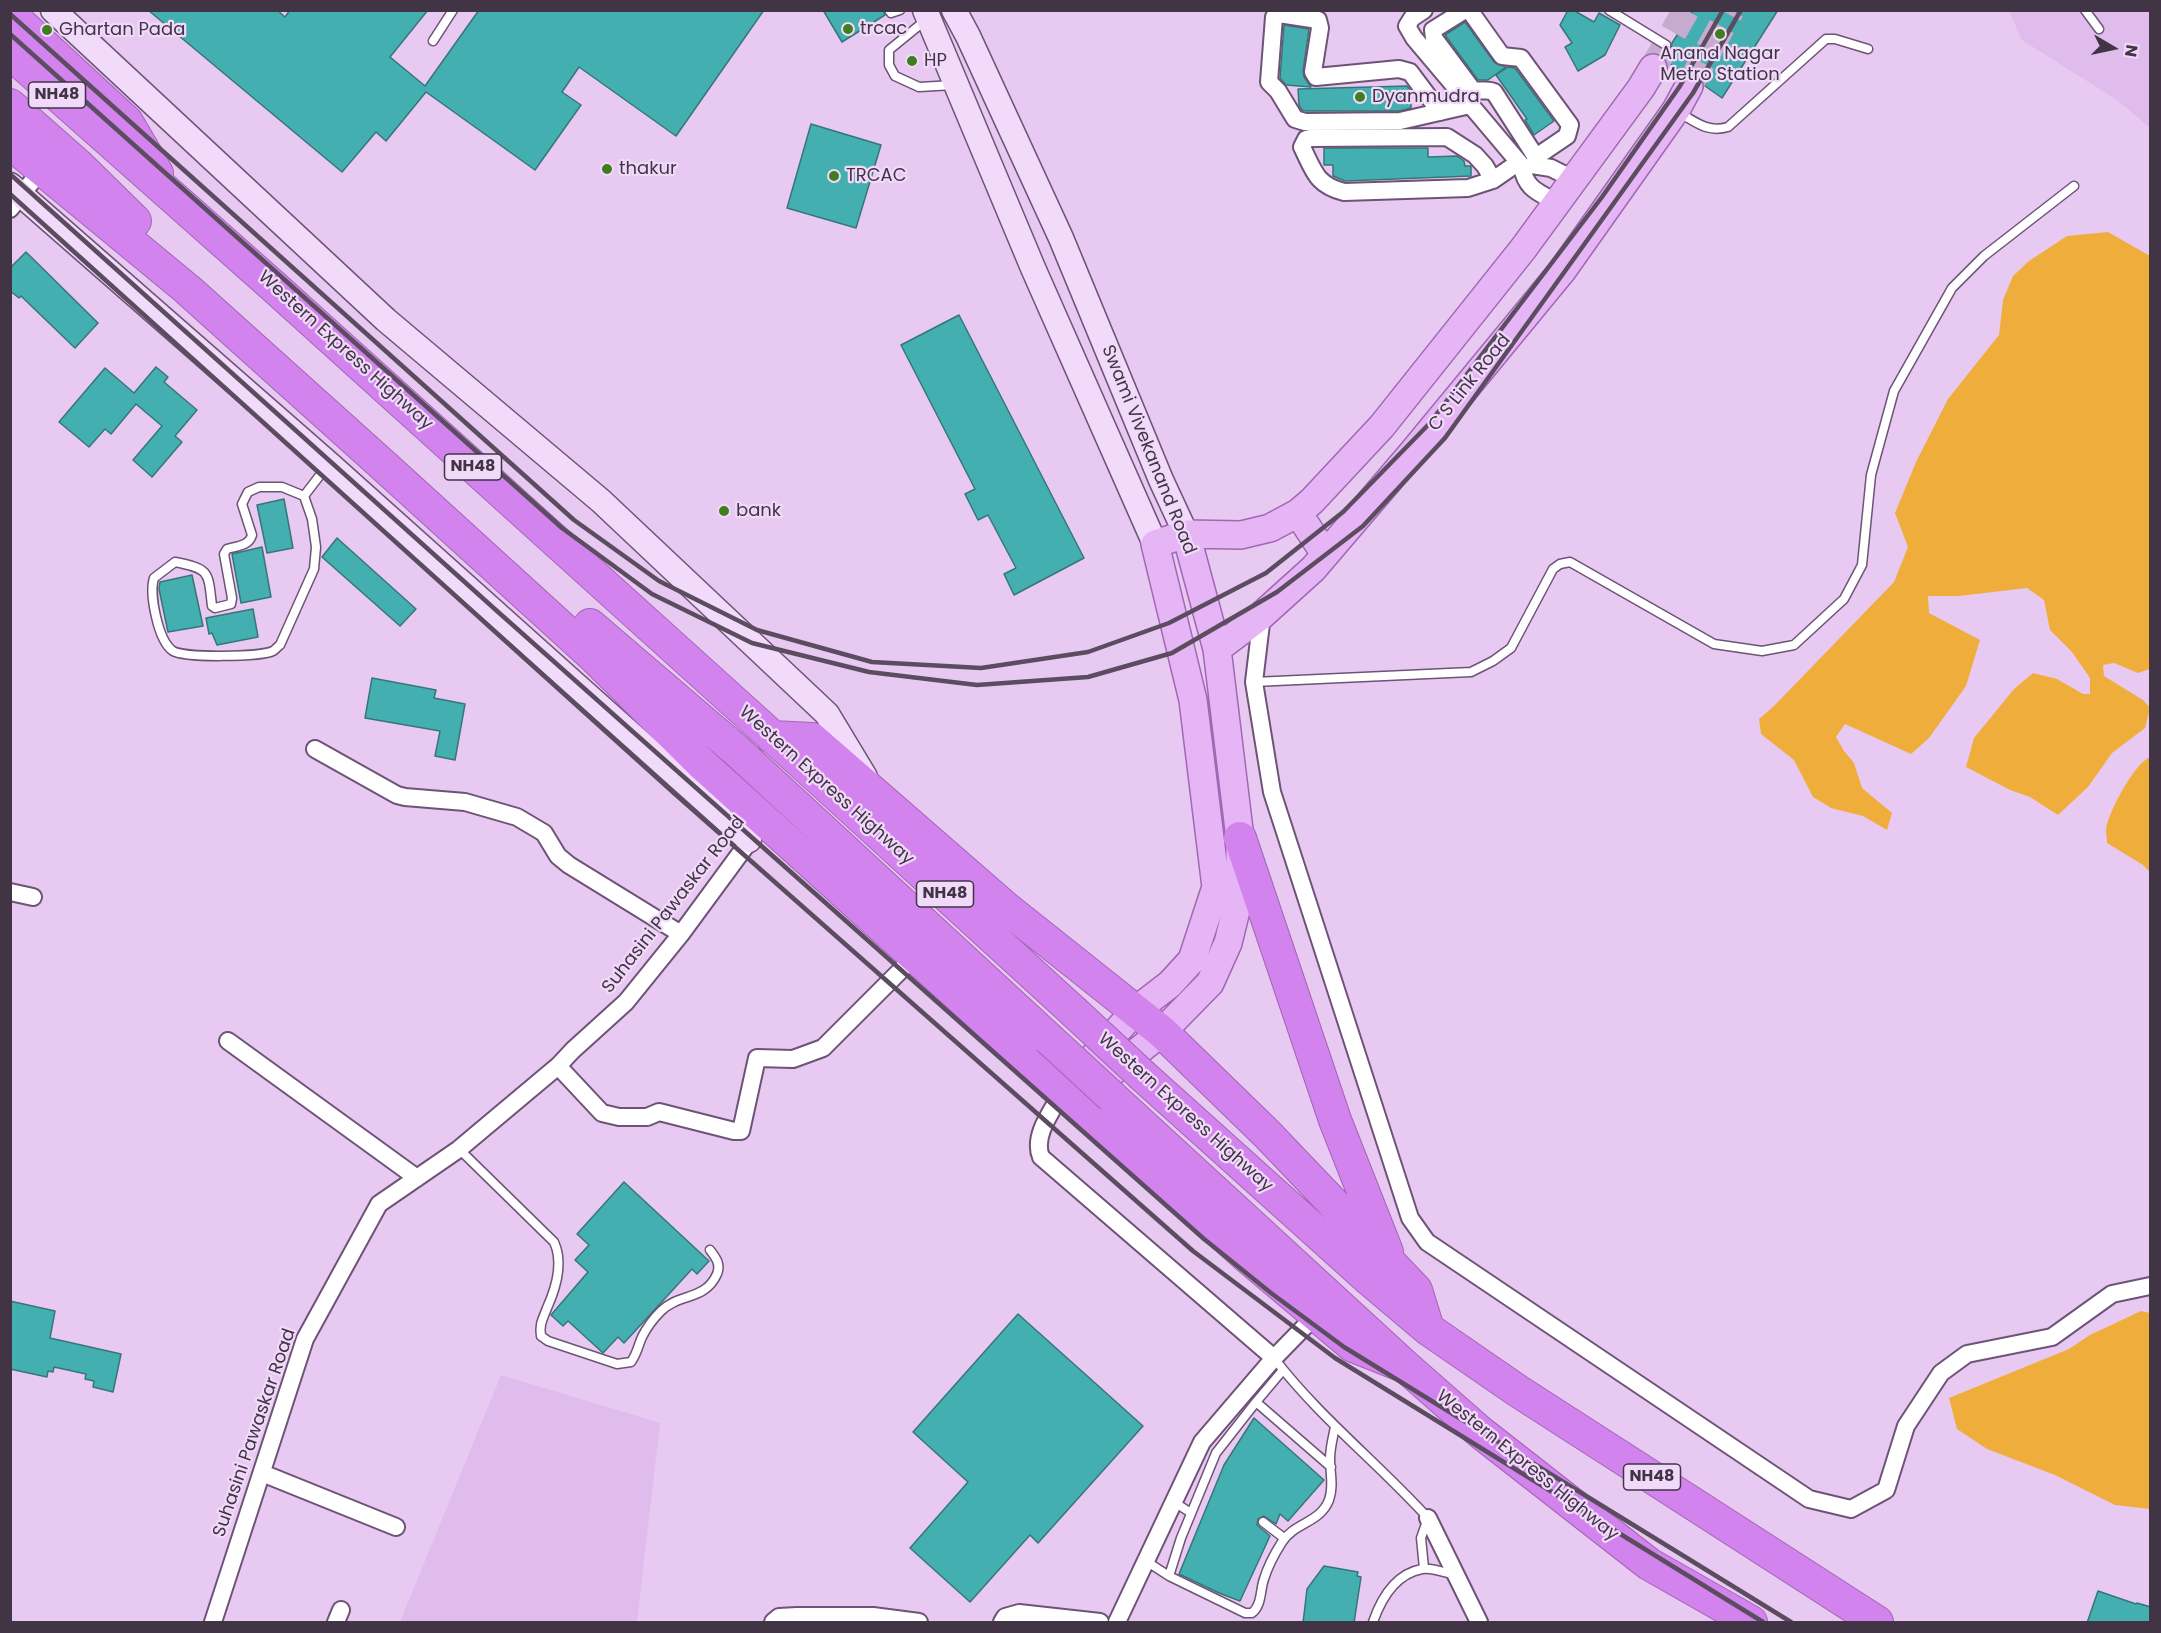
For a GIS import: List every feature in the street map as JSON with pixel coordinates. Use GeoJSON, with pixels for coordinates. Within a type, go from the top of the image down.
{"type":"FeatureCollection","features":[{"type":"Feature","properties":{"kind":"highway"},"geometry":{"type":"LineString","coordinates":[[10,14],[127,122],[172,198]]}},
{"type":"Feature","properties":{"kind":"highway","name":"Western Express Highway"},"geometry":{"type":"LineString","coordinates":[[10,53],[272,285],[1143,1076],[1370,1280],[1428,1329],[1518,1391],[1877,1623]]}},
{"type":"Feature","properties":{"kind":"highway","name":"Western Express Highway"},"geometry":{"type":"LineString","coordinates":[[10,105],[78,165],[131,218],[762,776],[1406,1367],[1480,1432],[1649,1564],[1751,1623]]}},
{"type":"Feature","properties":{"kind":"highway"},"geometry":{"type":"LineString","coordinates":[[10,143],[187,289],[593,656],[702,764],[757,831],[914,957],[1315,1316],[1353,1346],[1406,1367]]}},
{"type":"Feature","properties":{"kind":"highway"},"geometry":{"type":"LineString","coordinates":[[42,169],[131,218]]}},
{"type":"Feature","properties":{"kind":"highway"},"geometry":{"type":"LineString","coordinates":[[772,737],[812,739],[1006,908],[1162,1032],[1267,1134],[1416,1290],[1428,1329]]}},
{"type":"Feature","properties":{"kind":"highway"},"geometry":{"type":"LineString","coordinates":[[757,831],[762,776]]}},
{"type":"Feature","properties":{"kind":"highway"},"geometry":{"type":"LineString","coordinates":[[1240,838],[1335,1120],[1394,1268]]}},
{"type":"Feature","properties":{"kind":"main road"},"geometry":{"type":"LineString","coordinates":[[1155,544],[1186,534],[1241,535],[1270,528],[1298,513],[1312,501],[1382,426],[1523,249],[1641,88],[1660,56]]}},
{"type":"Feature","properties":{"kind":"main road","name":"C S Link Road"},"geometry":{"type":"LineString","coordinates":[[1216,649],[1262,615],[1313,569],[1413,452],[1562,271],[1676,110],[1689,86]]}},
{"type":"Feature","properties":{"kind":"main road"},"geometry":{"type":"LineString","coordinates":[[1298,513],[1325,554]]}},
{"type":"Feature","properties":{"kind":"main road","name":"Swami Vivekanand Road"},"geometry":{"type":"LineString","coordinates":[[1069,1096],[1162,1032],[1210,983],[1228,943],[1240,894],[1240,838],[1216,649],[1186,534]]}},
{"type":"Feature","properties":{"kind":"main road","name":"Swami Vivekanand Road"},"geometry":{"type":"LineString","coordinates":[[1069,1096],[1135,1011],[1170,984],[1192,960],[1216,887],[1193,700],[1155,544]]}},
{"type":"Feature","properties":{"kind":"street"},"geometry":{"type":"LineString","coordinates":[[53,10],[386,320],[601,501],[827,714],[873,791]]}},
{"type":"Feature","properties":{"kind":"street","name":"Swami Vivekanand Road"},"geometry":{"type":"LineString","coordinates":[[954,10],[1061,238],[1161,480],[1186,534]]}},
{"type":"Feature","properties":{"kind":"street"},"geometry":{"type":"LineString","coordinates":[[1424,10],[1412,18],[1407,26],[1414,38],[1470,105],[1530,162],[1551,168],[1573,179]]}},
{"type":"Feature","properties":{"kind":"street"},"geometry":{"type":"LineString","coordinates":[[1493,180],[1475,155],[1447,137],[1310,138],[1306,139],[1302,147],[1317,177],[1330,188],[1344,192],[1468,188],[1493,180],[1530,162],[1567,136],[1570,125],[1521,58],[1502,56],[1470,11],[1466,10],[1433,30],[1434,38],[1472,89],[1476,92],[1485,89],[1494,92],[1530,162],[1524,179],[1529,185],[1556,202]]}},
{"type":"Feature","properties":{"kind":"street","name":"Swami Vivekanand Road"},"geometry":{"type":"LineString","coordinates":[[927,14],[1033,268],[1155,544]]}},
{"type":"Feature","properties":{"kind":"street"},"geometry":{"type":"LineString","coordinates":[[1440,112],[1410,72],[1399,69],[1316,77],[1313,72],[1320,28],[1318,20],[1279,14],[1274,17],[1269,82],[1278,91],[1295,119],[1305,122],[1400,121],[1440,112],[1470,105]]}},
{"type":"Feature","properties":{"kind":"street"},"geometry":{"type":"LineString","coordinates":[[42,169],[14,196],[757,831]]}},
{"type":"Feature","properties":{"kind":"street"},"geometry":{"type":"LineString","coordinates":[[1262,615],[1254,682],[1272,792],[1410,1218],[1427,1242],[1809,1499],[1851,1509],[1886,1490],[1906,1426],[1941,1373],[1967,1354],[2052,1337],[2112,1294],[2151,1286]]}},
{"type":"Feature","properties":{"kind":"street"},"geometry":{"type":"LineString","coordinates":[[315,749],[397,795],[465,802],[517,817],[544,833],[558,856],[569,864],[681,934]]}},
{"type":"Feature","properties":{"kind":"street","name":"Suhasini Pawaskar Road"},"geometry":{"type":"LineString","coordinates":[[213,1623],[305,1339],[379,1204],[459,1149],[558,1066],[626,1002],[681,934],[757,831]]}},
{"type":"Feature","properties":{"kind":"street"},"geometry":{"type":"LineString","coordinates":[[10,892],[33,897]]}},
{"type":"Feature","properties":{"kind":"street"},"geometry":{"type":"LineString","coordinates":[[558,1066],[602,1113],[619,1118],[633,1118],[647,1117],[659,1112],[741,1131],[757,1058],[793,1059],[824,1048],[914,957]]}},
{"type":"Feature","properties":{"kind":"street"},"geometry":{"type":"LineString","coordinates":[[228,1041],[417,1178]]}},
{"type":"Feature","properties":{"kind":"street"},"geometry":{"type":"LineString","coordinates":[[1069,1096],[1040,1135],[1038,1150],[1041,1157],[1279,1364]]}},
{"type":"Feature","properties":{"kind":"street"},"geometry":{"type":"LineString","coordinates":[[1117,1623],[1202,1443],[1279,1364],[1315,1316]]}},
{"type":"Feature","properties":{"kind":"street"},"geometry":{"type":"LineString","coordinates":[[262,1473],[396,1527]]}},
{"type":"Feature","properties":{"kind":"street"},"geometry":{"type":"LineString","coordinates":[[1428,1518],[1479,1623]]}},
{"type":"Feature","properties":{"kind":"street"},"geometry":{"type":"LineString","coordinates":[[1002,1623],[1005,1617],[1019,1613],[1100,1623]]}},
{"type":"Feature","properties":{"kind":"street"},"geometry":{"type":"LineString","coordinates":[[773,1623],[779,1617],[797,1616],[873,1616],[919,1623]]}},
{"type":"Feature","properties":{"kind":"lane"},"geometry":{"type":"LineString","coordinates":[[434,41],[453,10]]}},
{"type":"Feature","properties":{"kind":"lane"},"geometry":{"type":"LineString","coordinates":[[889,10],[891,13],[900,10]]}},
{"type":"Feature","properties":{"kind":"lane"},"geometry":{"type":"LineString","coordinates":[[1609,10],[1660,56]]}},
{"type":"Feature","properties":{"kind":"lane"},"geometry":{"type":"LineString","coordinates":[[2085,10],[2098,29]]}},
{"type":"Feature","properties":{"kind":"lane"},"geometry":{"type":"LineString","coordinates":[[927,14],[889,50],[889,65],[895,76],[919,87],[957,85]]}},
{"type":"Feature","properties":{"kind":"lane"},"geometry":{"type":"LineString","coordinates":[[1676,110],[1708,129],[1719,130],[1728,127],[1826,39],[1835,39],[1868,49]]}},
{"type":"Feature","properties":{"kind":"lane"},"geometry":{"type":"LineString","coordinates":[[1254,682],[1471,672],[1493,662],[1511,648],[1553,569],[1560,564],[1570,562],[1714,644],[1762,651],[1794,645],[1844,599],[1862,565],[1871,475],[1894,391],[1952,288],[1984,256],[2074,186]]}},
{"type":"Feature","properties":{"kind":"lane"},"geometry":{"type":"LineString","coordinates":[[304,496],[329,464]]}},
{"type":"Feature","properties":{"kind":"lane"},"geometry":{"type":"LineString","coordinates":[[282,487],[304,496],[312,519],[316,547],[314,569],[280,645],[273,652],[238,656],[184,655],[173,651],[164,641],[151,595],[154,578],[175,562],[198,567],[206,572],[212,606],[215,608],[231,604],[232,598],[224,554],[227,549],[248,543],[251,539],[252,535],[242,504],[244,497],[248,492],[259,488],[282,487]]}},
{"type":"Feature","properties":{"kind":"lane"},"geometry":{"type":"LineString","coordinates":[[459,1149],[554,1242],[558,1251],[557,1280],[539,1325],[541,1336],[548,1341],[617,1364],[631,1362],[638,1353],[642,1337],[662,1309],[706,1290],[711,1285],[719,1269],[718,1261],[710,1250]]}},
{"type":"Feature","properties":{"kind":"lane"},"geometry":{"type":"LineString","coordinates":[[1169,1576],[1181,1538],[1216,1453],[1256,1402],[1279,1364],[1335,1427],[1428,1518],[1421,1538],[1424,1568]]}},
{"type":"Feature","properties":{"kind":"lane"},"geometry":{"type":"LineString","coordinates":[[1256,1402],[1331,1467]]}},
{"type":"Feature","properties":{"kind":"lane"},"geometry":{"type":"LineString","coordinates":[[1146,1561],[1169,1576],[1245,1613],[1252,1613],[1258,1605],[1271,1560],[1284,1538],[1295,1527],[1306,1524],[1321,1514],[1331,1493],[1330,1458],[1335,1427]]}},
{"type":"Feature","properties":{"kind":"lane"},"geometry":{"type":"LineString","coordinates":[[1174,1502],[1191,1513]]}},
{"type":"Feature","properties":{"kind":"lane"},"geometry":{"type":"LineString","coordinates":[[1263,1522],[1284,1538]]}},
{"type":"Feature","properties":{"kind":"lane"},"geometry":{"type":"LineString","coordinates":[[1373,1623],[1386,1593],[1401,1578],[1424,1568],[1456,1575]]}},
{"type":"Feature","properties":{"kind":"shaded area"},"geometry":{"type":"Polygon","coordinates":[[[2009,11],[2150,11],[2150,128],[2117,100],[2022,40],[2009,11]]]}},
{"type":"Feature","properties":{"kind":"shaded area"},"geometry":{"type":"Polygon","coordinates":[[[2108,232],[2150,256],[2150,669],[2138,673],[2114,663],[2103,665],[2104,676],[2143,700],[2150,708],[2145,728],[2112,753],[2088,787],[2058,815],[2030,797],[2010,790],[1966,767],[1974,738],[2014,689],[2033,673],[2057,679],[2083,694],[2090,694],[2090,678],[2072,652],[2050,630],[2044,600],[2027,588],[1959,596],[1928,596],[1929,613],[1980,640],[1966,686],[1929,738],[1911,754],[1845,724],[1836,737],[1854,763],[1862,788],[1892,813],[1887,830],[1863,816],[1831,808],[1813,797],[1794,760],[1761,734],[1759,719],[1894,582],[1908,547],[1895,513],[1916,462],[1948,399],[1999,335],[2003,300],[2013,276],[2029,261],[2067,236],[2108,232]]]}},
{"type":"Feature","properties":{"kind":"shaded area"},"geometry":{"type":"Polygon","coordinates":[[[2150,757],[2150,872],[2143,865],[2107,843],[2106,826],[2124,787],[2137,768],[2150,757]]]}},
{"type":"Feature","properties":{"kind":"shaded area"},"geometry":{"type":"Polygon","coordinates":[[[2141,1311],[2150,1313],[2150,1509],[2115,1505],[2055,1475],[1987,1449],[1957,1429],[1949,1398],[2069,1349],[2090,1335],[2141,1311]]]}},
{"type":"Feature","properties":{"kind":"shaded area"},"geometry":{"type":"Polygon","coordinates":[[[501,1375],[660,1423],[637,1622],[400,1622],[501,1375]]]}},
{"type":"Feature","properties":{"kind":"building"},"geometry":{"type":"Polygon","coordinates":[[[148,10],[277,10],[285,17],[290,10],[428,10],[390,57],[425,86],[479,10],[764,10],[676,136],[579,67],[562,92],[581,105],[535,170],[426,92],[386,141],[376,132],[342,172],[148,10]]]}},
{"type":"Feature","properties":{"kind":"building","name":"trcac"},"geometry":{"type":"Polygon","coordinates":[[[823,10],[883,10],[885,15],[842,42],[823,10]]]}},
{"type":"Feature","properties":{"kind":"building"},"geometry":{"type":"Polygon","coordinates":[[[1568,10],[1573,10],[1594,22],[1599,13],[1620,25],[1605,55],[1578,71],[1565,47],[1572,43],[1560,25],[1568,10]]]}},
{"type":"Feature","properties":{"kind":"building","name":"Anand Nagar Metro Station"},"geometry":{"type":"Polygon","coordinates":[[[1693,10],[1778,10],[1722,98],[1705,86],[1703,78],[1697,72],[1689,70],[1683,72],[1667,62],[1663,56],[1671,49],[1672,43],[1693,10]]]}},
{"type":"Feature","properties":{"kind":"building"},"geometry":{"type":"Polygon","coordinates":[[[1465,22],[1494,62],[1506,67],[1488,80],[1478,80],[1445,35],[1465,22]]]}},
{"type":"Feature","properties":{"kind":"building"},"geometry":{"type":"Polygon","coordinates":[[[1284,25],[1309,29],[1303,71],[1311,87],[1286,85],[1280,78],[1284,25]]]}},
{"type":"Feature","properties":{"kind":"building"},"geometry":{"type":"Polygon","coordinates":[[[1508,67],[1515,68],[1554,121],[1534,135],[1525,120],[1527,119],[1496,75],[1508,67]]]}},
{"type":"Feature","properties":{"kind":"building","name":"Dyanmudra"},"geometry":{"type":"Polygon","coordinates":[[[1407,86],[1411,91],[1411,108],[1399,111],[1306,111],[1302,110],[1299,105],[1298,89],[1407,86]]]}},
{"type":"Feature","properties":{"kind":"building","name":"TRCAC"},"geometry":{"type":"Polygon","coordinates":[[[811,124],[881,145],[856,228],[787,208],[811,124]]]}},
{"type":"Feature","properties":{"kind":"building"},"geometry":{"type":"Polygon","coordinates":[[[1324,148],[1428,148],[1428,157],[1457,156],[1464,161],[1465,166],[1471,166],[1471,176],[1345,181],[1333,176],[1333,165],[1324,165],[1324,148]]]}},
{"type":"Feature","properties":{"kind":"building"},"geometry":{"type":"Polygon","coordinates":[[[26,252],[98,323],[75,348],[21,296],[19,298],[10,291],[10,268],[26,252]]]}},
{"type":"Feature","properties":{"kind":"building"},"geometry":{"type":"Polygon","coordinates":[[[959,315],[1084,558],[1014,595],[1004,574],[1016,568],[988,515],[978,520],[965,494],[975,489],[901,345],[959,315]]]}},
{"type":"Feature","properties":{"kind":"building"},"geometry":{"type":"Polygon","coordinates":[[[156,367],[168,377],[164,382],[197,410],[175,436],[182,442],[152,477],[133,460],[162,426],[136,404],[111,434],[105,429],[89,447],[59,422],[105,368],[134,393],[156,367]]]}},
{"type":"Feature","properties":{"kind":"building"},"geometry":{"type":"Polygon","coordinates":[[[284,499],[293,548],[267,553],[257,505],[284,499]]]}},
{"type":"Feature","properties":{"kind":"building"},"geometry":{"type":"Polygon","coordinates":[[[337,538],[416,609],[400,626],[322,557],[337,538]]]}},
{"type":"Feature","properties":{"kind":"building"},"geometry":{"type":"Polygon","coordinates":[[[262,547],[271,597],[241,603],[232,554],[262,547]]]}},
{"type":"Feature","properties":{"kind":"building"},"geometry":{"type":"Polygon","coordinates":[[[192,575],[203,626],[168,632],[159,589],[160,582],[192,575]]]}},
{"type":"Feature","properties":{"kind":"building"},"geometry":{"type":"Polygon","coordinates":[[[253,609],[258,637],[217,645],[212,633],[209,634],[206,618],[253,609]]]}},
{"type":"Feature","properties":{"kind":"building"},"geometry":{"type":"Polygon","coordinates":[[[372,678],[436,690],[434,698],[465,704],[455,760],[435,756],[440,731],[365,718],[372,678]]]}},
{"type":"Feature","properties":{"kind":"building"},"geometry":{"type":"Polygon","coordinates":[[[624,1182],[709,1261],[697,1274],[692,1269],[624,1343],[618,1337],[603,1353],[568,1321],[563,1326],[551,1315],[588,1272],[575,1260],[589,1245],[577,1234],[624,1182]]]}},
{"type":"Feature","properties":{"kind":"building"},"geometry":{"type":"Polygon","coordinates":[[[10,1301],[55,1311],[50,1338],[121,1354],[113,1392],[93,1387],[94,1381],[85,1379],[86,1374],[54,1367],[53,1372],[48,1371],[47,1377],[10,1369],[10,1301]]]}},
{"type":"Feature","properties":{"kind":"building"},"geometry":{"type":"Polygon","coordinates":[[[1018,1314],[1143,1426],[1038,1543],[1030,1535],[970,1602],[910,1548],[968,1482],[913,1432],[1018,1314]]]}},
{"type":"Feature","properties":{"kind":"building"},"geometry":{"type":"Polygon","coordinates":[[[1254,1418],[1324,1480],[1288,1521],[1280,1514],[1276,1524],[1264,1516],[1258,1519],[1257,1525],[1270,1536],[1240,1601],[1179,1574],[1224,1465],[1254,1418]]]}},
{"type":"Feature","properties":{"kind":"building"},"geometry":{"type":"Polygon","coordinates":[[[1324,1566],[1358,1572],[1357,1576],[1361,1577],[1354,1623],[1303,1623],[1307,1589],[1324,1566]]]}},
{"type":"Feature","properties":{"kind":"building"},"geometry":{"type":"Polygon","coordinates":[[[2098,1591],[2151,1607],[2151,1623],[2087,1623],[2098,1591]]]}},
{"type":"Feature","properties":{"kind":"tunnel"},"geometry":{"type":"LineString","coordinates":[[1653,68],[1686,10]]}},
{"type":"Feature","properties":{"kind":"tunnel"},"geometry":{"type":"LineString","coordinates":[[1689,86],[1731,10]]}},
{"type":"Feature","properties":{"kind":"railway"},"geometry":{"type":"LineString","coordinates":[[10,14],[574,520],[659,581],[757,630],[872,662],[981,668],[1088,652],[1169,623],[1266,573],[1343,512],[1429,424],[1602,197],[1680,86],[1723,10]]}},
{"type":"Feature","properties":{"kind":"railway"},"geometry":{"type":"LineString","coordinates":[[10,34],[562,528],[652,594],[752,643],[869,672],[977,685],[1088,677],[1172,653],[1277,592],[1363,526],[1445,438],[1693,93],[1741,10]]}},
{"type":"Feature","properties":{"kind":"railway"},"geometry":{"type":"LineString","coordinates":[[10,174],[497,611],[1204,1239],[1271,1293],[1344,1347],[1791,1622]]}},
{"type":"Feature","properties":{"kind":"railway"},"geometry":{"type":"LineString","coordinates":[[10,194],[675,794],[1193,1251],[1335,1358],[1763,1622]]}},
{"type":"Feature","properties":{"kind":"place","name":"trcac"},"geometry":{"type":"Point","coordinates":[848,29]}},
{"type":"Feature","properties":{"kind":"place","name":"Ghartan Pada"},"geometry":{"type":"Point","coordinates":[47,30]}},
{"type":"Feature","properties":{"kind":"place","name":"Anand Nagar Metro Station"},"geometry":{"type":"Point","coordinates":[1720,34]}},
{"type":"Feature","properties":{"kind":"place","name":"HP"},"geometry":{"type":"Point","coordinates":[912,61]}},
{"type":"Feature","properties":{"kind":"place","name":"Dyanmudra"},"geometry":{"type":"Point","coordinates":[1360,97]}},
{"type":"Feature","properties":{"kind":"place","name":"thakur"},"geometry":{"type":"Point","coordinates":[607,169]}},
{"type":"Feature","properties":{"kind":"place","name":"TRCAC"},"geometry":{"type":"Point","coordinates":[834,176]}},
{"type":"Feature","properties":{"kind":"place","name":"bank"},"geometry":{"type":"Point","coordinates":[724,511]}}]}
